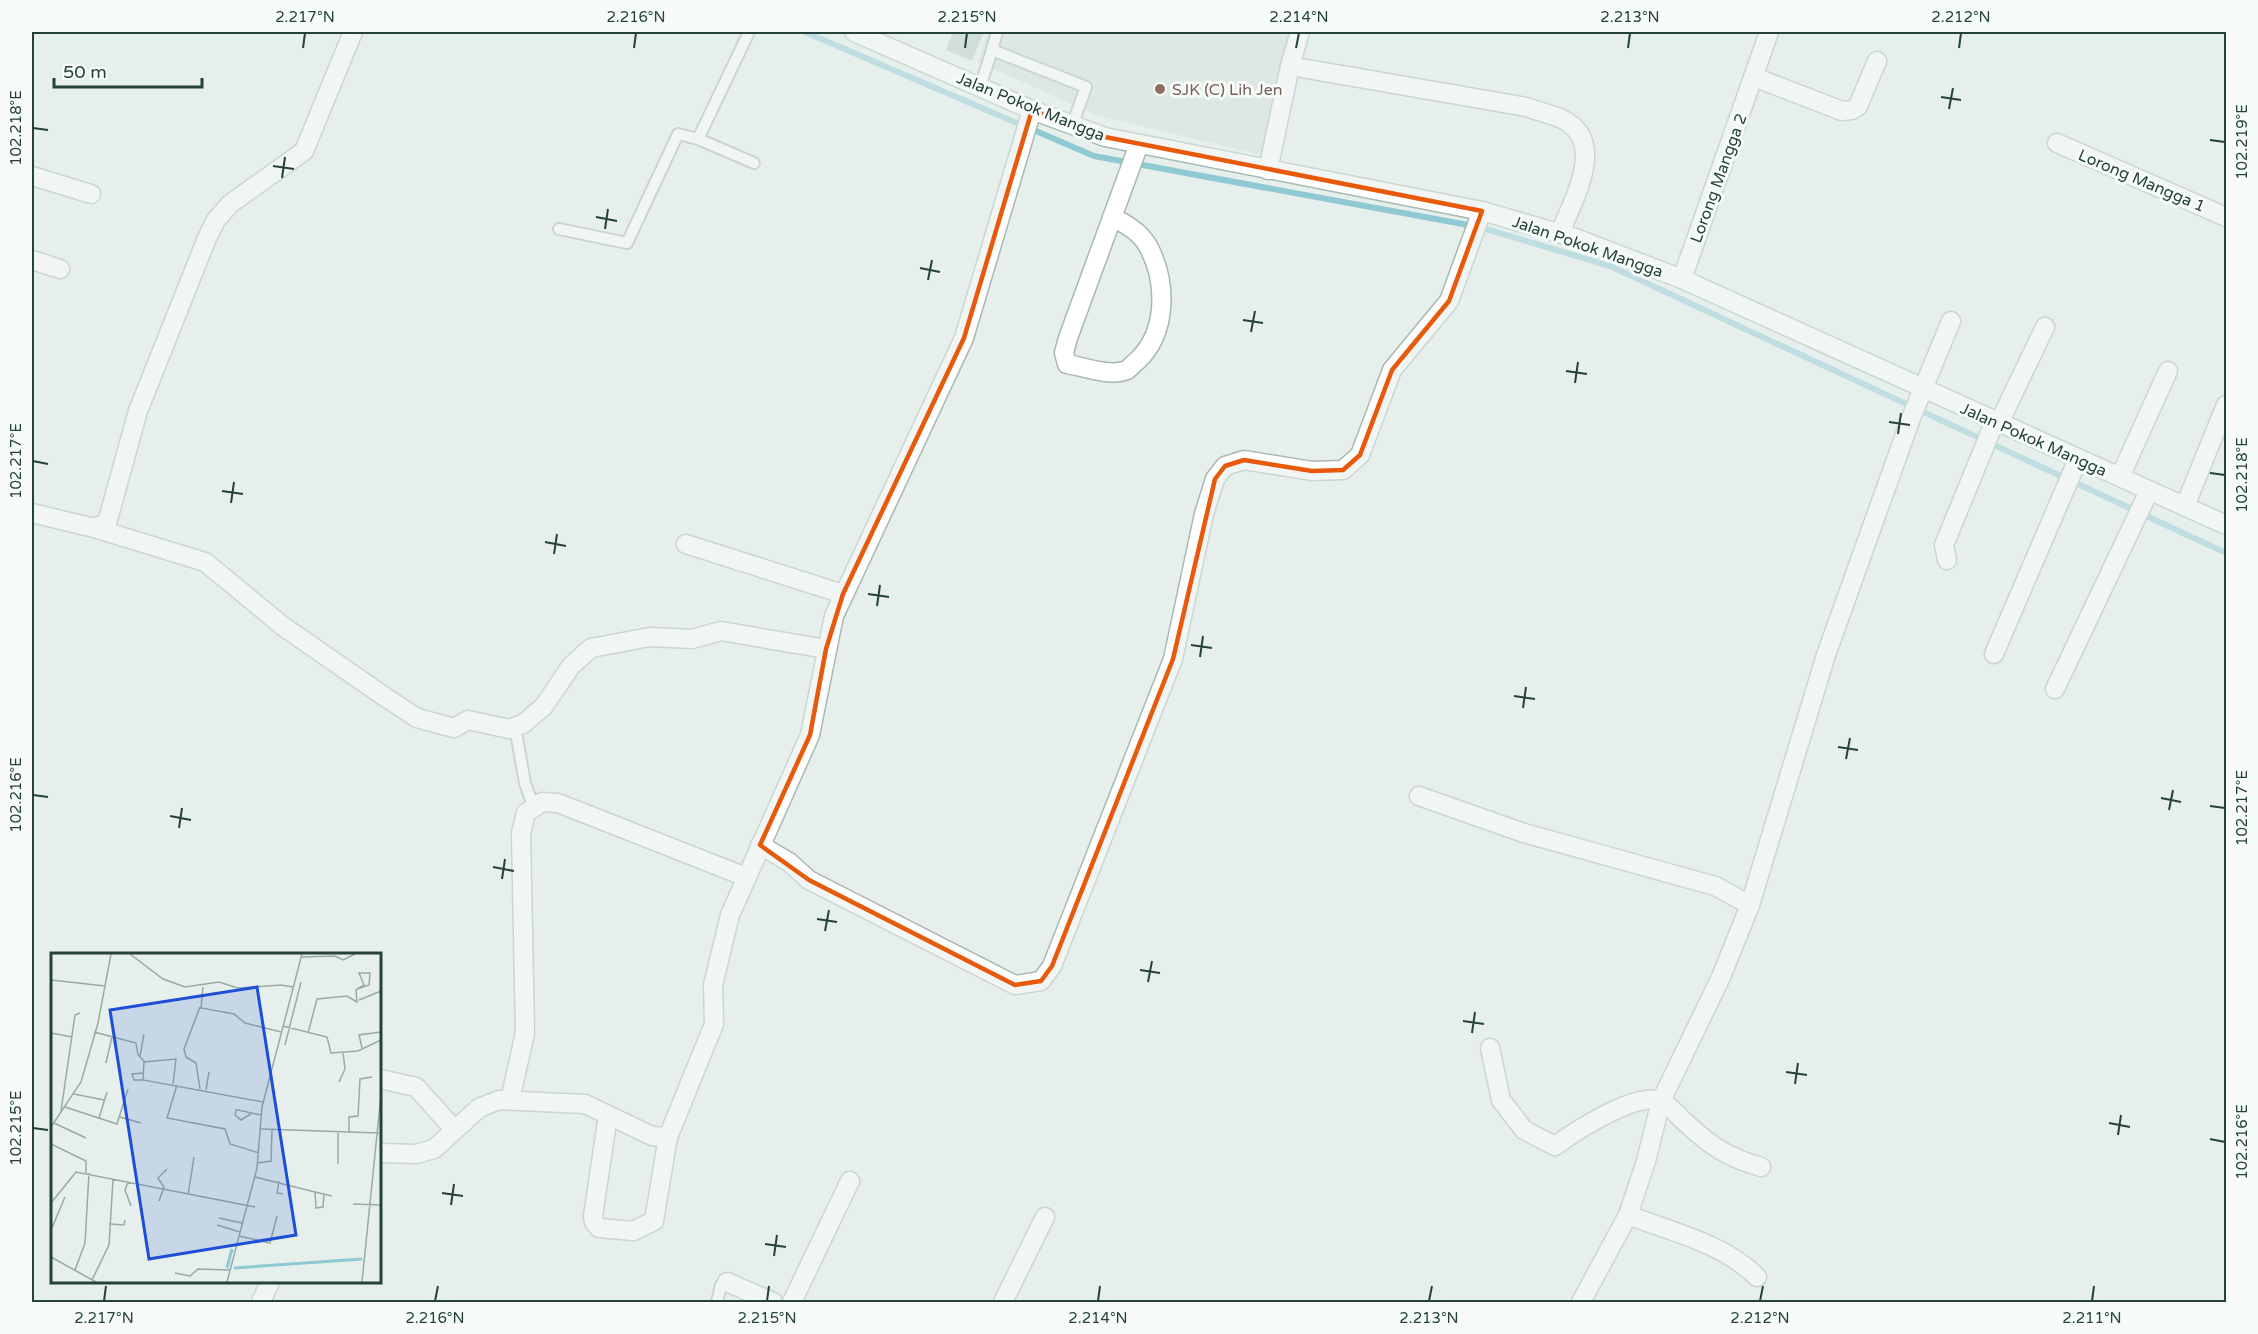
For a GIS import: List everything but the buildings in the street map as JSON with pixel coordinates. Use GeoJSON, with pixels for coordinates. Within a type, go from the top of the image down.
{"type":"FeatureCollection","features":[{"type":"Feature","properties":{"kind":"street"},"geometry":{"type":"LineString","coordinates":[[94,528],[107,523],[138,411],[216,220],[230,204],[304,151],[353,32]]}},
{"type":"Feature","properties":{"kind":"street","name":"Jalan Pokok Mangga"},"geometry":{"type":"LineString","coordinates":[[854,32],[980,87],[1030,114],[1072,126],[1134,157],[1268,170],[1560,233],[1682,279],[1921,394],[1992,432],[2075,465],[2120,477],[2142,505],[2185,506],[2226,525]]}},
{"type":"Feature","properties":{"kind":"street"},"geometry":{"type":"LineString","coordinates":[[1268,170],[1290,66],[1300,32]]}},
{"type":"Feature","properties":{"kind":"street","name":"Lorong Mangga 2"},"geometry":{"type":"LineString","coordinates":[[1682,279],[1769,32]]}},
{"type":"Feature","properties":{"kind":"street"},"geometry":{"type":"LineString","coordinates":[[1754,77],[1842,111],[1852,110],[1858,106],[1877,61]]}},
{"type":"Feature","properties":{"kind":"street"},"geometry":{"type":"LineString","coordinates":[[1290,66],[1526,107],[1562,119],[1572,126],[1580,138],[1587,164],[1560,233]]}},
{"type":"Feature","properties":{"kind":"street"},"geometry":{"type":"LineString","coordinates":[[608,1115],[593,1215],[594,1222],[599,1228],[633,1231],[654,1221],[668,1137],[714,1024],[713,985],[730,915],[810,735],[826,649],[843,594],[964,338],[1030,114]]}},
{"type":"Feature","properties":{"kind":"street","name":"Lorong Mangga 1"},"geometry":{"type":"LineString","coordinates":[[2057,143],[2226,217]]}},
{"type":"Feature","properties":{"kind":"street"},"geometry":{"type":"LineString","coordinates":[[1112,217],[1131,227],[1147,244],[1157,267],[1161,292],[1161,324],[1145,353],[1127,370],[1110,372],[1067,364],[1064,353],[1112,217],[1134,157]]}},
{"type":"Feature","properties":{"kind":"street"},"geometry":{"type":"LineString","coordinates":[[32,176],[91,194]]}},
{"type":"Feature","properties":{"kind":"street"},"geometry":{"type":"LineString","coordinates":[[760,845],[789,862],[809,880],[1015,985],[1041,981],[1052,966],[1173,659],[1204,514],[1215,479],[1225,466],[1244,460],[1312,471],[1342,470],[1360,455],[1392,370],[1449,301],[1480,216]]}},
{"type":"Feature","properties":{"kind":"street"},"geometry":{"type":"LineString","coordinates":[[32,260],[60,269]]}},
{"type":"Feature","properties":{"kind":"street"},"geometry":{"type":"LineString","coordinates":[[1581,1302],[1628,1215],[1646,1161],[1661,1101],[1721,977],[1750,905],[1826,655],[1911,418],[1951,321]]}},
{"type":"Feature","properties":{"kind":"street"},"geometry":{"type":"LineString","coordinates":[[1947,560],[1944,545],[1992,432],[2045,327]]}},
{"type":"Feature","properties":{"kind":"street"},"geometry":{"type":"LineString","coordinates":[[2120,477],[2168,371]]}},
{"type":"Feature","properties":{"kind":"street"},"geometry":{"type":"LineString","coordinates":[[2185,506],[2226,405]]}},
{"type":"Feature","properties":{"kind":"street"},"geometry":{"type":"LineString","coordinates":[[1994,654],[2075,465]]}},
{"type":"Feature","properties":{"kind":"street"},"geometry":{"type":"LineString","coordinates":[[2055,689],[2142,505]]}},
{"type":"Feature","properties":{"kind":"street"},"geometry":{"type":"LineString","coordinates":[[32,513],[94,528],[205,562],[285,627],[417,718],[454,728],[468,720],[509,729],[523,724],[544,706],[571,666],[591,648],[650,637],[692,639],[721,631],[826,649]]}},
{"type":"Feature","properties":{"kind":"street"},"geometry":{"type":"LineString","coordinates":[[686,544],[843,594]]}},
{"type":"Feature","properties":{"kind":"street"},"geometry":{"type":"LineString","coordinates":[[1419,796],[1524,833],[1715,886],[1750,905]]}},
{"type":"Feature","properties":{"kind":"street"},"geometry":{"type":"LineString","coordinates":[[510,1100],[525,1033],[521,833],[526,813],[542,802],[558,803],[746,878]]}},
{"type":"Feature","properties":{"kind":"street"},"geometry":{"type":"LineString","coordinates":[[1490,1048],[1501,1100],[1524,1130],[1555,1146],[1584,1124],[1646,1099],[1661,1101],[1709,1144],[1734,1159],[1761,1167]]}},
{"type":"Feature","properties":{"kind":"street"},"geometry":{"type":"LineString","coordinates":[[381,1079],[416,1087],[453,1128]]}},
{"type":"Feature","properties":{"kind":"street"},"geometry":{"type":"LineString","coordinates":[[381,1153],[416,1154],[434,1149],[453,1128],[479,1108],[499,1100],[585,1104],[652,1136],[668,1137]]}},
{"type":"Feature","properties":{"kind":"street"},"geometry":{"type":"LineString","coordinates":[[792,1302],[850,1181]]}},
{"type":"Feature","properties":{"kind":"street"},"geometry":{"type":"LineString","coordinates":[[1628,1215],[1714,1247],[1742,1263],[1756,1277]]}},
{"type":"Feature","properties":{"kind":"street"},"geometry":{"type":"LineString","coordinates":[[1003,1302],[1045,1217]]}},
{"type":"Feature","properties":{"kind":"street"},"geometry":{"type":"LineString","coordinates":[[727,1282],[773,1302]]}},
{"type":"Feature","properties":{"kind":"street"},"geometry":{"type":"LineString","coordinates":[[261,1302],[269,1283]]}},
{"type":"Feature","properties":{"kind":"lane"},"geometry":{"type":"LineString","coordinates":[[698,139],[749,32]]}},
{"type":"Feature","properties":{"kind":"lane"},"geometry":{"type":"LineString","coordinates":[[980,87],[997,32]]}},
{"type":"Feature","properties":{"kind":"lane"},"geometry":{"type":"LineString","coordinates":[[992,50],[1086,87],[1072,126]]}},
{"type":"Feature","properties":{"kind":"lane"},"geometry":{"type":"LineString","coordinates":[[559,229],[627,243],[678,134],[698,139],[754,163]]}},
{"type":"Feature","properties":{"kind":"lane"},"geometry":{"type":"LineString","coordinates":[[515,727],[525,783],[534,808]]}},
{"type":"Feature","properties":{"kind":"lane"},"geometry":{"type":"LineString","coordinates":[[717,1302],[721,1285],[727,1282]]}},
{"type":"Feature","properties":{"kind":"highlighted area"},"geometry":{"type":"Polygon","coordinates":[[[1032,110],[1105,137],[1482,211],[1449,301],[1392,370],[1360,455],[1343,470],[1312,471],[1244,460],[1225,466],[1215,479],[1173,659],[1052,966],[1041,981],[1015,985],[809,880],[760,845],[810,735],[826,649],[843,594],[964,338],[1032,110]]]}},
{"type":"Feature","properties":{"kind":"shaded area","name":"SJK (C) Lih Jen"},"geometry":{"type":"Polygon","coordinates":[[[988,32],[1298,32],[1265,156],[1096,115],[977,62],[988,32]]]}},
{"type":"Feature","properties":{"kind":"waterway"},"geometry":{"type":"LineString","coordinates":[[805,32],[1094,156],[1479,227],[1610,266],[2226,553]]}},
{"type":"Feature","properties":{"kind":"place","name":"SJK (C) Lih Jen"},"geometry":{"type":"Point","coordinates":[1160,89]}}]}
